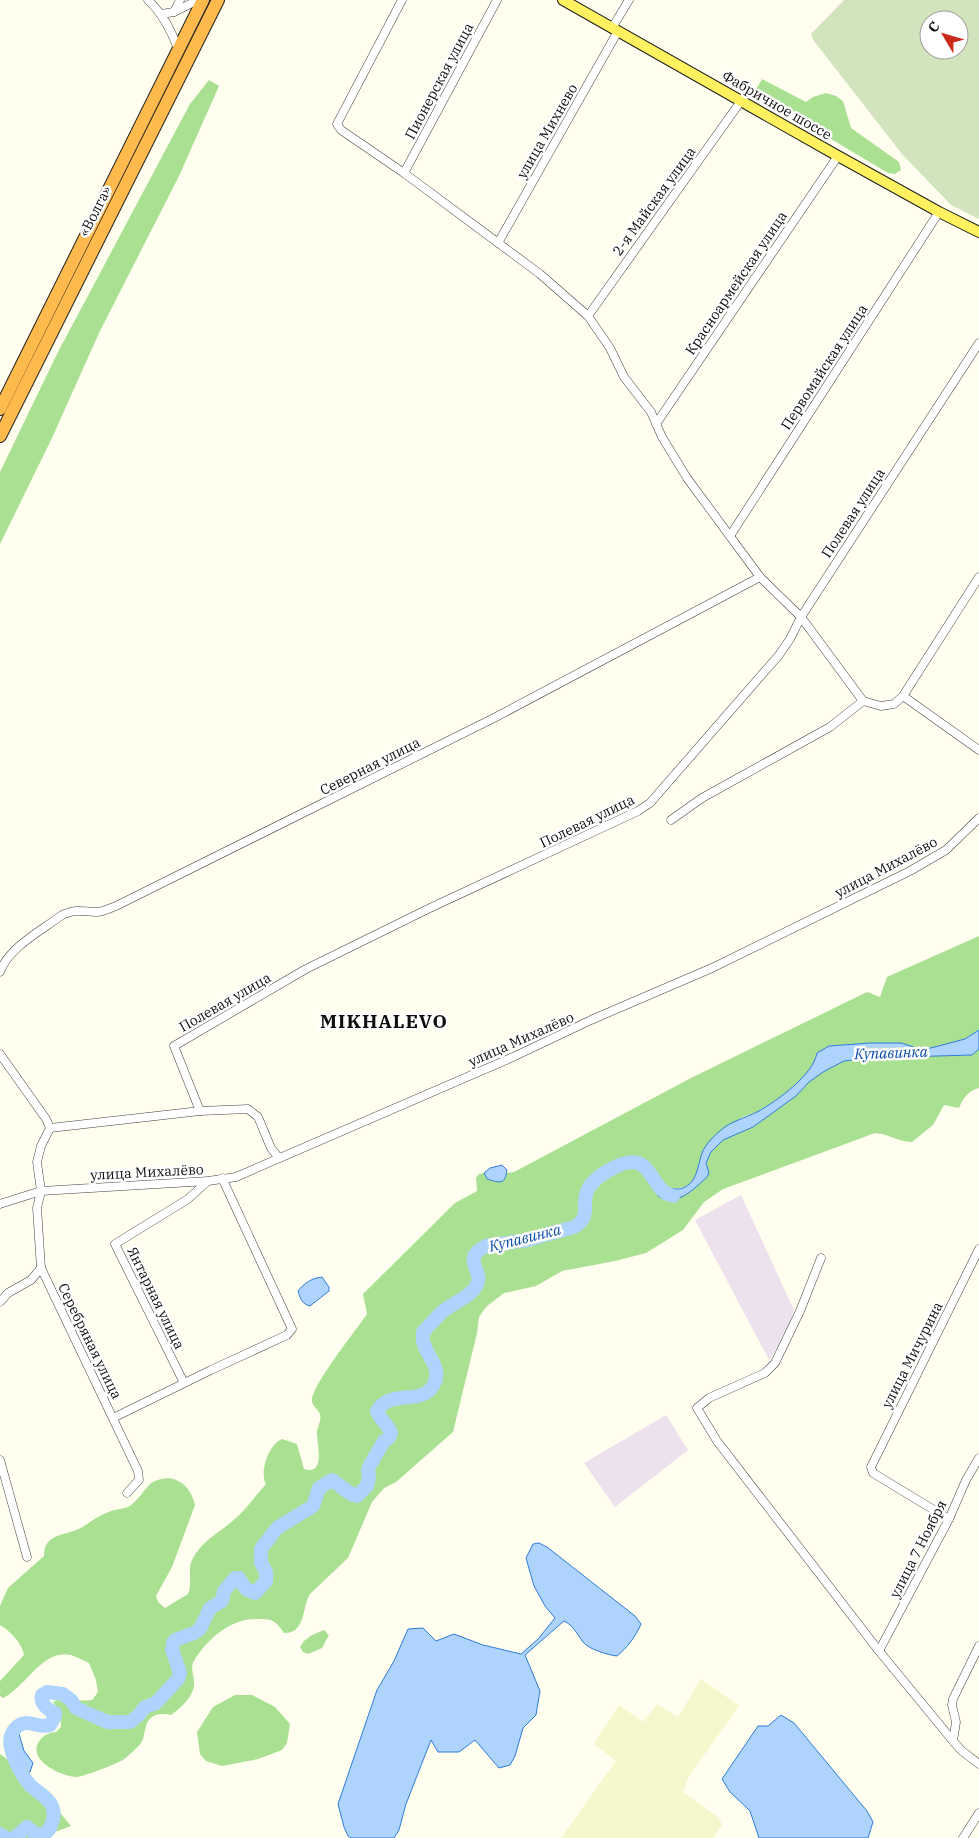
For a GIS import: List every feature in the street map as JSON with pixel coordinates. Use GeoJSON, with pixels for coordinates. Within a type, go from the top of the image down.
{"type":"FeatureCollection","features":[{"type":"Feature","properties":{"kind":"highway","name":"«Волга»"},"geometry":{"type":"LineString","coordinates":[[0,409],[203,0]]}},
{"type":"Feature","properties":{"kind":"highway","name":"«Волга»"},"geometry":{"type":"LineString","coordinates":[[0,436],[218,0]]}},
{"type":"Feature","properties":{"kind":"main road","name":"Фабричное шоссе"},"geometry":{"type":"LineString","coordinates":[[563,0],[838,156],[979,232]]}},
{"type":"Feature","properties":{"kind":"street"},"geometry":{"type":"LineString","coordinates":[[148,0],[161,14],[171,30],[178,49]]}},
{"type":"Feature","properties":{"kind":"street"},"geometry":{"type":"LineString","coordinates":[[174,12],[180,0]]}},
{"type":"Feature","properties":{"kind":"street"},"geometry":{"type":"LineString","coordinates":[[161,14],[174,12],[198,0]]}},
{"type":"Feature","properties":{"kind":"street"},"geometry":{"type":"LineString","coordinates":[[402,0],[337,124],[341,130],[404,173],[540,274],[588,316],[610,348],[624,377],[646,405],[687,478],[760,577],[801,617],[863,701],[880,706],[894,704],[904,696],[979,577]]}},
{"type":"Feature","properties":{"kind":"street","name":"Пионерская улица"},"geometry":{"type":"LineString","coordinates":[[404,173],[497,0]]}},
{"type":"Feature","properties":{"kind":"street","name":"улица Михнево"},"geometry":{"type":"LineString","coordinates":[[498,243],[615,30],[629,0]]}},
{"type":"Feature","properties":{"kind":"street","name":"2-я Майская улица"},"geometry":{"type":"LineString","coordinates":[[588,316],[741,101]]}},
{"type":"Feature","properties":{"kind":"street","name":"Красноармейская улица"},"geometry":{"type":"LineString","coordinates":[[656,424],[838,156]]}},
{"type":"Feature","properties":{"kind":"street","name":"Первомайская улица"},"geometry":{"type":"LineString","coordinates":[[730,536],[939,212]]}},
{"type":"Feature","properties":{"kind":"street","name":"Полевая улица"},"geometry":{"type":"LineString","coordinates":[[200,1111],[174,1046],[314,965],[644,807],[655,798],[779,655],[801,617],[979,343]]}},
{"type":"Feature","properties":{"kind":"street","name":"Северная улица"},"geometry":{"type":"LineString","coordinates":[[0,972],[3,963],[10,954],[62,915],[72,910],[95,912],[116,906],[494,718],[760,577]]}},
{"type":"Feature","properties":{"kind":"street"},"geometry":{"type":"LineString","coordinates":[[904,696],[979,750]]}},
{"type":"Feature","properties":{"kind":"street"},"geometry":{"type":"LineString","coordinates":[[671,820],[702,798],[830,727],[863,701]]}},
{"type":"Feature","properties":{"kind":"street","name":"улица Михалёво"},"geometry":{"type":"LineString","coordinates":[[0,1204],[41,1191],[208,1181],[236,1177],[278,1157],[514,1057],[591,1020],[712,968],[931,859],[946,850],[979,818]]}},
{"type":"Feature","properties":{"kind":"street"},"geometry":{"type":"LineString","coordinates":[[0,1054],[46,1119],[50,1128],[200,1111],[248,1108],[258,1117],[271,1148],[278,1157]]}},
{"type":"Feature","properties":{"kind":"street","name":"Серебряная улица"},"geometry":{"type":"LineString","coordinates":[[50,1128],[41,1146],[37,1162],[41,1191],[37,1208],[40,1268],[138,1471],[139,1480],[127,1493]]}},
{"type":"Feature","properties":{"kind":"street"},"geometry":{"type":"LineString","coordinates":[[113,1418],[287,1335],[292,1329],[222,1178]]}},
{"type":"Feature","properties":{"kind":"street","name":"Янтарная улица"},"geometry":{"type":"LineString","coordinates":[[184,1383],[115,1244],[188,1199],[208,1181]]}},
{"type":"Feature","properties":{"kind":"street","name":"улица Мичурина"},"geometry":{"type":"LineString","coordinates":[[949,1519],[873,1473],[870,1467],[979,1249]]}},
{"type":"Feature","properties":{"kind":"street"},"geometry":{"type":"LineString","coordinates":[[822,1258],[800,1311],[775,1363],[765,1373],[709,1398],[696,1408],[717,1441],[879,1651],[953,1741],[962,1751],[979,1764]]}},
{"type":"Feature","properties":{"kind":"street"},"geometry":{"type":"LineString","coordinates":[[0,1302],[8,1293],[32,1280],[40,1268]]}},
{"type":"Feature","properties":{"kind":"street","name":"улица 7 Ноября"},"geometry":{"type":"LineString","coordinates":[[879,1651],[979,1458]]}},
{"type":"Feature","properties":{"kind":"street"},"geometry":{"type":"LineString","coordinates":[[0,1460],[27,1558]]}},
{"type":"Feature","properties":{"kind":"street"},"geometry":{"type":"LineString","coordinates":[[953,1741],[956,1722],[952,1705],[979,1646]]}},
{"type":"Feature","properties":{"kind":"street"},"geometry":{"type":"LineString","coordinates":[[963,1838],[979,1813]]}},
{"type":"Feature","properties":{"kind":"shaded area"},"geometry":{"type":"Polygon","coordinates":[[[741,1195],[794,1310],[787,1330],[781,1337],[782,1340],[769,1360],[695,1220],[741,1195]]]}},
{"type":"Feature","properties":{"kind":"shaded area"},"geometry":{"type":"Polygon","coordinates":[[[666,1415],[688,1450],[615,1507],[584,1463],[666,1415]]]}},
{"type":"Feature","properties":{"kind":"green space"},"geometry":{"type":"Polygon","coordinates":[[[844,0],[979,0],[979,219],[951,205],[902,154],[814,41],[811,34],[844,0]]]}},
{"type":"Feature","properties":{"kind":"green space"},"geometry":{"type":"Polygon","coordinates":[[[762,79],[806,102],[813,97],[826,93],[836,96],[843,101],[851,128],[899,162],[901,170],[895,174],[888,173],[754,93],[762,79]]]}},
{"type":"Feature","properties":{"kind":"green space"},"geometry":{"type":"Polygon","coordinates":[[[209,80],[219,86],[179,176],[99,333],[52,438],[0,544],[0,472],[58,352],[190,104],[209,80]]]}},
{"type":"Feature","properties":{"kind":"green space"},"geometry":{"type":"Polygon","coordinates":[[[979,936],[979,1030],[965,1039],[923,1050],[901,1043],[829,1046],[817,1053],[809,1070],[785,1094],[759,1111],[738,1120],[708,1144],[702,1152],[693,1180],[684,1187],[674,1189],[662,1187],[664,1200],[679,1198],[694,1186],[707,1170],[706,1163],[711,1152],[723,1140],[753,1127],[796,1096],[809,1082],[844,1061],[868,1058],[972,1055],[979,1049],[979,1088],[966,1095],[959,1108],[944,1105],[933,1125],[912,1142],[875,1133],[723,1189],[704,1202],[683,1230],[646,1253],[562,1271],[536,1286],[504,1293],[486,1307],[479,1317],[477,1333],[453,1432],[396,1482],[384,1488],[372,1502],[348,1558],[310,1594],[300,1624],[296,1629],[284,1633],[273,1621],[258,1619],[230,1625],[214,1636],[193,1662],[194,1686],[190,1696],[171,1715],[159,1714],[149,1719],[141,1743],[123,1760],[100,1770],[76,1777],[54,1770],[41,1760],[37,1754],[40,1740],[47,1734],[56,1732],[61,1727],[60,1713],[53,1702],[63,1699],[86,1701],[93,1699],[98,1692],[96,1680],[89,1663],[71,1655],[61,1654],[43,1663],[11,1693],[3,1698],[0,1696],[0,1681],[24,1655],[21,1646],[15,1638],[0,1625],[0,1606],[8,1588],[44,1556],[45,1548],[52,1538],[78,1529],[113,1510],[130,1506],[151,1483],[166,1478],[179,1481],[193,1497],[195,1505],[172,1567],[156,1596],[158,1602],[165,1608],[188,1594],[191,1564],[196,1553],[207,1541],[241,1513],[266,1484],[264,1473],[266,1459],[277,1442],[282,1439],[297,1444],[304,1469],[311,1470],[318,1464],[317,1433],[320,1416],[312,1401],[326,1371],[367,1314],[363,1294],[455,1203],[477,1191],[476,1178],[479,1174],[484,1173],[487,1179],[506,1178],[506,1173],[514,1172],[691,1078],[867,992],[880,997],[887,977],[979,936]]]}},
{"type":"Feature","properties":{"kind":"green space"},"geometry":{"type":"Polygon","coordinates":[[[324,1630],[329,1635],[322,1648],[308,1654],[303,1652],[300,1647],[304,1641],[324,1630]]]}},
{"type":"Feature","properties":{"kind":"green space"},"geometry":{"type":"Polygon","coordinates":[[[701,1679],[739,1706],[689,1776],[683,1792],[719,1818],[722,1825],[713,1838],[561,1838],[616,1761],[594,1744],[619,1705],[643,1722],[657,1704],[678,1717],[701,1679]]]}},
{"type":"Feature","properties":{"kind":"green space"},"geometry":{"type":"Polygon","coordinates":[[[235,1695],[252,1695],[275,1707],[290,1724],[287,1743],[282,1750],[258,1759],[222,1766],[206,1761],[200,1754],[197,1732],[213,1707],[235,1695]]]}},
{"type":"Feature","properties":{"kind":"green space"},"geometry":{"type":"Polygon","coordinates":[[[0,1754],[29,1775],[71,1826],[39,1838],[0,1838],[0,1754]]]}},
{"type":"Feature","properties":{"kind":"water"},"geometry":{"type":"Polygon","coordinates":[[[979,1030],[979,1049],[972,1055],[868,1058],[844,1061],[809,1082],[796,1096],[753,1127],[723,1140],[711,1152],[706,1163],[709,1173],[707,1177],[691,1191],[684,1196],[671,1200],[658,1196],[657,1191],[659,1188],[678,1189],[690,1184],[696,1174],[702,1152],[714,1136],[729,1124],[759,1111],[785,1094],[809,1070],[817,1053],[829,1046],[901,1043],[923,1050],[965,1039],[979,1030]]]}},
{"type":"Feature","properties":{"kind":"water"},"geometry":{"type":"Polygon","coordinates":[[[502,1165],[507,1170],[505,1178],[501,1182],[487,1179],[484,1173],[490,1168],[502,1165]]]}},
{"type":"Feature","properties":{"kind":"water"},"geometry":{"type":"Polygon","coordinates":[[[322,1277],[329,1287],[329,1291],[310,1306],[305,1304],[298,1291],[308,1281],[322,1277]]]}},
{"type":"Feature","properties":{"kind":"water"},"geometry":{"type":"Polygon","coordinates":[[[539,1543],[547,1547],[635,1616],[641,1624],[634,1637],[617,1656],[586,1645],[572,1627],[564,1621],[525,1655],[540,1691],[536,1715],[523,1728],[515,1756],[510,1765],[499,1768],[475,1740],[459,1752],[438,1752],[431,1740],[406,1804],[399,1830],[394,1838],[351,1838],[344,1827],[338,1804],[377,1690],[394,1661],[408,1629],[423,1628],[436,1641],[454,1634],[483,1645],[521,1654],[538,1639],[555,1618],[545,1606],[534,1586],[526,1558],[533,1544],[539,1543]]]}},
{"type":"Feature","properties":{"kind":"water"},"geometry":{"type":"Polygon","coordinates":[[[781,1715],[794,1723],[867,1811],[873,1822],[868,1838],[759,1838],[750,1811],[730,1792],[722,1779],[758,1726],[768,1726],[781,1715]]]}},
{"type":"Feature","properties":{"kind":"water"},"geometry":{"type":"Polygon","coordinates":[[[17,1727],[24,1751],[33,1763],[30,1772],[19,1773],[9,1754],[7,1743],[12,1732],[17,1727]]]}},
{"type":"Feature","properties":{"kind":"waterway","name":"Купавинка"},"geometry":{"type":"LineString","coordinates":[[14,1838],[27,1827],[36,1834],[44,1834],[48,1831],[54,1814],[50,1803],[30,1785],[22,1774],[12,1753],[10,1739],[12,1733],[21,1724],[50,1725],[55,1713],[43,1704],[42,1695],[47,1692],[63,1694],[71,1700],[76,1708],[108,1722],[130,1722],[145,1707],[156,1703],[178,1679],[180,1673],[172,1649],[175,1640],[200,1629],[210,1608],[222,1601],[224,1591],[235,1578],[239,1578],[246,1589],[255,1593],[266,1581],[266,1572],[261,1562],[261,1549],[277,1528],[313,1506],[319,1488],[332,1480],[351,1494],[357,1496],[367,1486],[370,1465],[391,1433],[377,1411],[390,1400],[422,1395],[429,1391],[434,1384],[436,1378],[435,1368],[423,1343],[423,1332],[442,1312],[476,1287],[478,1278],[474,1260],[479,1250],[486,1246],[527,1240],[574,1227],[580,1223],[585,1214],[586,1194],[590,1186],[607,1171],[628,1163],[637,1163],[644,1166],[659,1186],[673,1196]]}},
{"type":"Feature","properties":{"kind":"waterway","name":"Купавинка"},"geometry":{"type":"LineString","coordinates":[[0,1834],[6,1838]]}},
{"type":"Feature","properties":{"kind":"district","name":"MIKHALEVO"},"geometry":{"type":"Point","coordinates":[384,1021]}}]}
